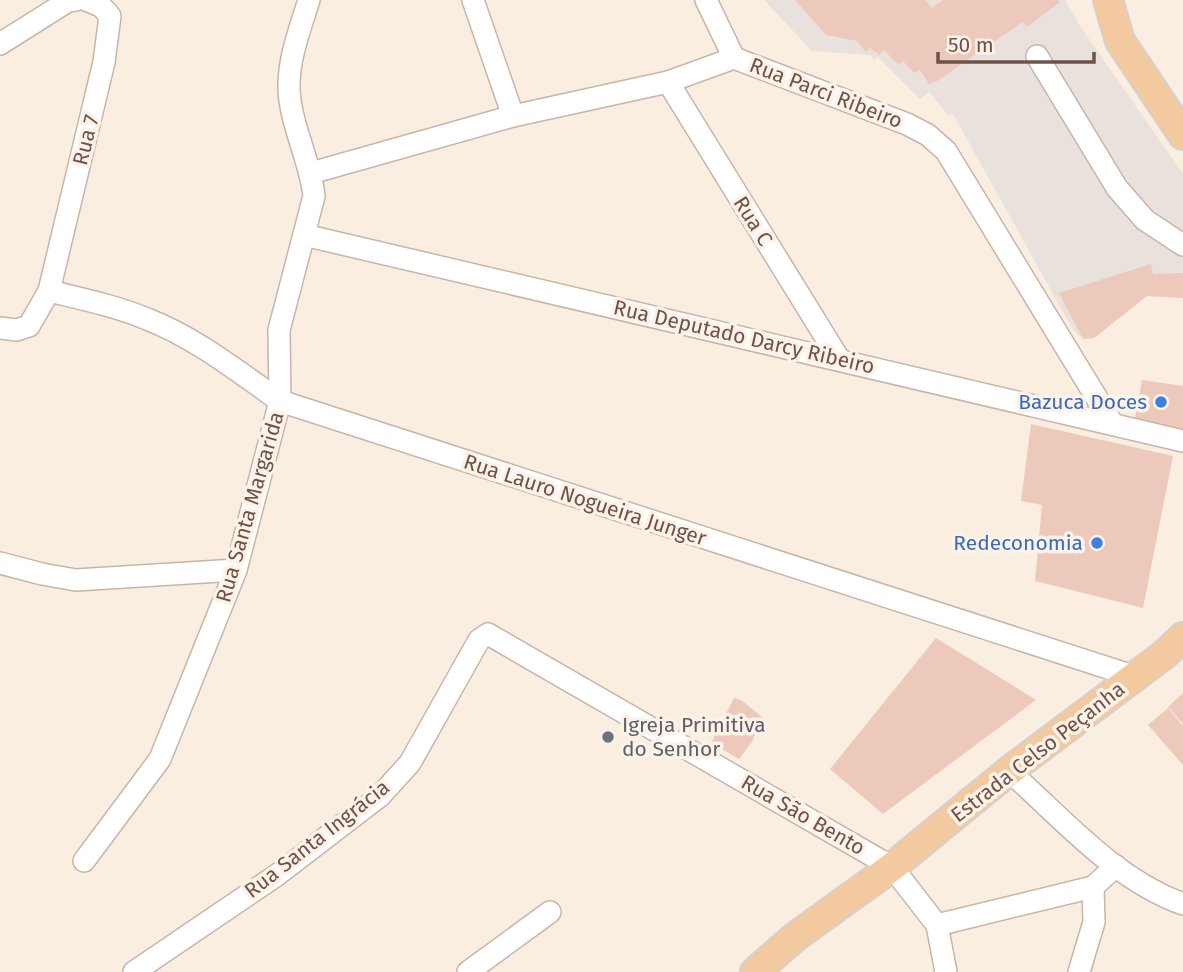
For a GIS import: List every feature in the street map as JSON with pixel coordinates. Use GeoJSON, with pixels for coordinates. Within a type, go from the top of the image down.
{"type":"FeatureCollection","features":[{"type":"Feature","properties":{"kind":"main road"},"geometry":{"type":"LineString","coordinates":[[1106,6],[1120,41],[1183,135]]}},
{"type":"Feature","properties":{"kind":"main road"},"geometry":{"type":"LineString","coordinates":[[1174,645],[1183,618]]}},
{"type":"Feature","properties":{"kind":"main road","name":"Estrada Celso Peçanha"},"geometry":{"type":"LineString","coordinates":[[755,972],[795,937],[891,867],[1009,771],[1136,677],[1174,645]]}},
{"type":"Feature","properties":{"kind":"main road"},"geometry":{"type":"LineString","coordinates":[[784,972],[795,937]]}},
{"type":"Feature","properties":{"kind":"street"},"geometry":{"type":"LineString","coordinates":[[0,44],[68,1],[76,0]]}},
{"type":"Feature","properties":{"kind":"street","name":"Rua 7"},"geometry":{"type":"LineString","coordinates":[[49,291],[104,62],[110,16],[101,6],[86,0]]}},
{"type":"Feature","properties":{"kind":"street","name":"Rua Santa Margarida"},"geometry":{"type":"LineString","coordinates":[[84,861],[160,759],[236,570],[280,401],[279,330],[314,196],[311,173],[289,91],[292,57],[309,0]]}},
{"type":"Feature","properties":{"kind":"street"},"geometry":{"type":"LineString","coordinates":[[473,0],[513,116]]}},
{"type":"Feature","properties":{"kind":"street"},"geometry":{"type":"LineString","coordinates":[[706,0],[734,58]]}},
{"type":"Feature","properties":{"kind":"street"},"geometry":{"type":"LineString","coordinates":[[1037,56],[1118,188],[1145,220],[1183,245]]}},
{"type":"Feature","properties":{"kind":"street","name":"Rua Parci Ribeiro"},"geometry":{"type":"LineString","coordinates":[[311,173],[513,116],[668,82],[734,58],[907,124],[928,135],[946,151],[1112,423]]}},
{"type":"Feature","properties":{"kind":"street","name":"Rua C"},"geometry":{"type":"LineString","coordinates":[[668,82],[839,359]]}},
{"type":"Feature","properties":{"kind":"street","name":"Rua Deputado Darcy Ribeiro"},"geometry":{"type":"LineString","coordinates":[[304,235],[1183,440]]}},
{"type":"Feature","properties":{"kind":"street"},"geometry":{"type":"LineString","coordinates":[[0,328],[16,330],[29,326],[49,291]]}},
{"type":"Feature","properties":{"kind":"street","name":"Rua Lauro Nogueira Junger"},"geometry":{"type":"LineString","coordinates":[[49,291],[111,306],[149,319],[200,345],[280,401],[1136,677]]}},
{"type":"Feature","properties":{"kind":"street"},"geometry":{"type":"LineString","coordinates":[[0,563],[76,580],[236,570]]}},
{"type":"Feature","properties":{"kind":"street","name":"Rua São Bento"},"geometry":{"type":"LineString","coordinates":[[484,635],[494,635],[891,867],[937,925]]}},
{"type":"Feature","properties":{"kind":"street","name":"Rua Santa Ingrácia"},"geometry":{"type":"LineString","coordinates":[[134,972],[277,875],[380,796],[410,763],[484,635]]}},
{"type":"Feature","properties":{"kind":"street"},"geometry":{"type":"LineString","coordinates":[[1009,771],[1138,883],[1183,904]]}},
{"type":"Feature","properties":{"kind":"street"},"geometry":{"type":"LineString","coordinates":[[946,972],[937,925],[1093,887],[1116,866]]}},
{"type":"Feature","properties":{"kind":"street"},"geometry":{"type":"LineString","coordinates":[[1079,972],[1094,922],[1093,887]]}},
{"type":"Feature","properties":{"kind":"street"},"geometry":{"type":"LineString","coordinates":[[468,972],[550,912]]}},
{"type":"Feature","properties":{"kind":"shaded area"},"geometry":{"type":"Polygon","coordinates":[[[764,0],[1065,0],[1080,26],[1183,174],[1183,298],[1147,296],[1094,338],[1083,339],[1073,330],[953,114],[949,116],[929,92],[920,99],[878,57],[874,60],[870,55],[812,51],[764,0]]]}},
{"type":"Feature","properties":{"kind":"building"},"geometry":{"type":"Polygon","coordinates":[[[795,0],[925,0],[932,8],[943,0],[1060,2],[1027,27],[1023,22],[929,84],[920,70],[914,73],[903,61],[899,65],[884,50],[879,55],[870,48],[866,52],[857,41],[826,35],[795,0]]]}},
{"type":"Feature","properties":{"kind":"building"},"geometry":{"type":"Polygon","coordinates":[[[1151,264],[1153,274],[1183,273],[1183,298],[1147,296],[1094,338],[1083,339],[1059,293],[1151,264]]]}},
{"type":"Feature","properties":{"kind":"building","name":"Bazuca Doces"},"geometry":{"type":"Polygon","coordinates":[[[1142,380],[1183,386],[1183,432],[1135,418],[1142,380]]]}},
{"type":"Feature","properties":{"kind":"building","name":"Redeconomia"},"geometry":{"type":"Polygon","coordinates":[[[1031,424],[1173,456],[1143,608],[1035,581],[1042,505],[1021,501],[1031,424]]]}},
{"type":"Feature","properties":{"kind":"building"},"geometry":{"type":"Polygon","coordinates":[[[936,638],[1036,700],[883,814],[830,769],[936,638]]]}},
{"type":"Feature","properties":{"kind":"building"},"geometry":{"type":"Polygon","coordinates":[[[1183,693],[1183,724],[1168,707],[1183,693]]]}},
{"type":"Feature","properties":{"kind":"building"},"geometry":{"type":"Polygon","coordinates":[[[734,698],[741,700],[762,717],[752,742],[739,759],[711,743],[734,698]]]}},
{"type":"Feature","properties":{"kind":"building"},"geometry":{"type":"Polygon","coordinates":[[[1168,708],[1183,726],[1183,765],[1148,725],[1168,708]]]}},
{"type":"Feature","properties":{"kind":"place","name":"Bazuca Doces"},"geometry":{"type":"Point","coordinates":[1161,402]}},
{"type":"Feature","properties":{"kind":"place","name":"Redeconomia"},"geometry":{"type":"Point","coordinates":[1097,543]}},
{"type":"Feature","properties":{"kind":"place","name":"Igreja Primitiva do Senhor"},"geometry":{"type":"Point","coordinates":[608,737]}}]}
